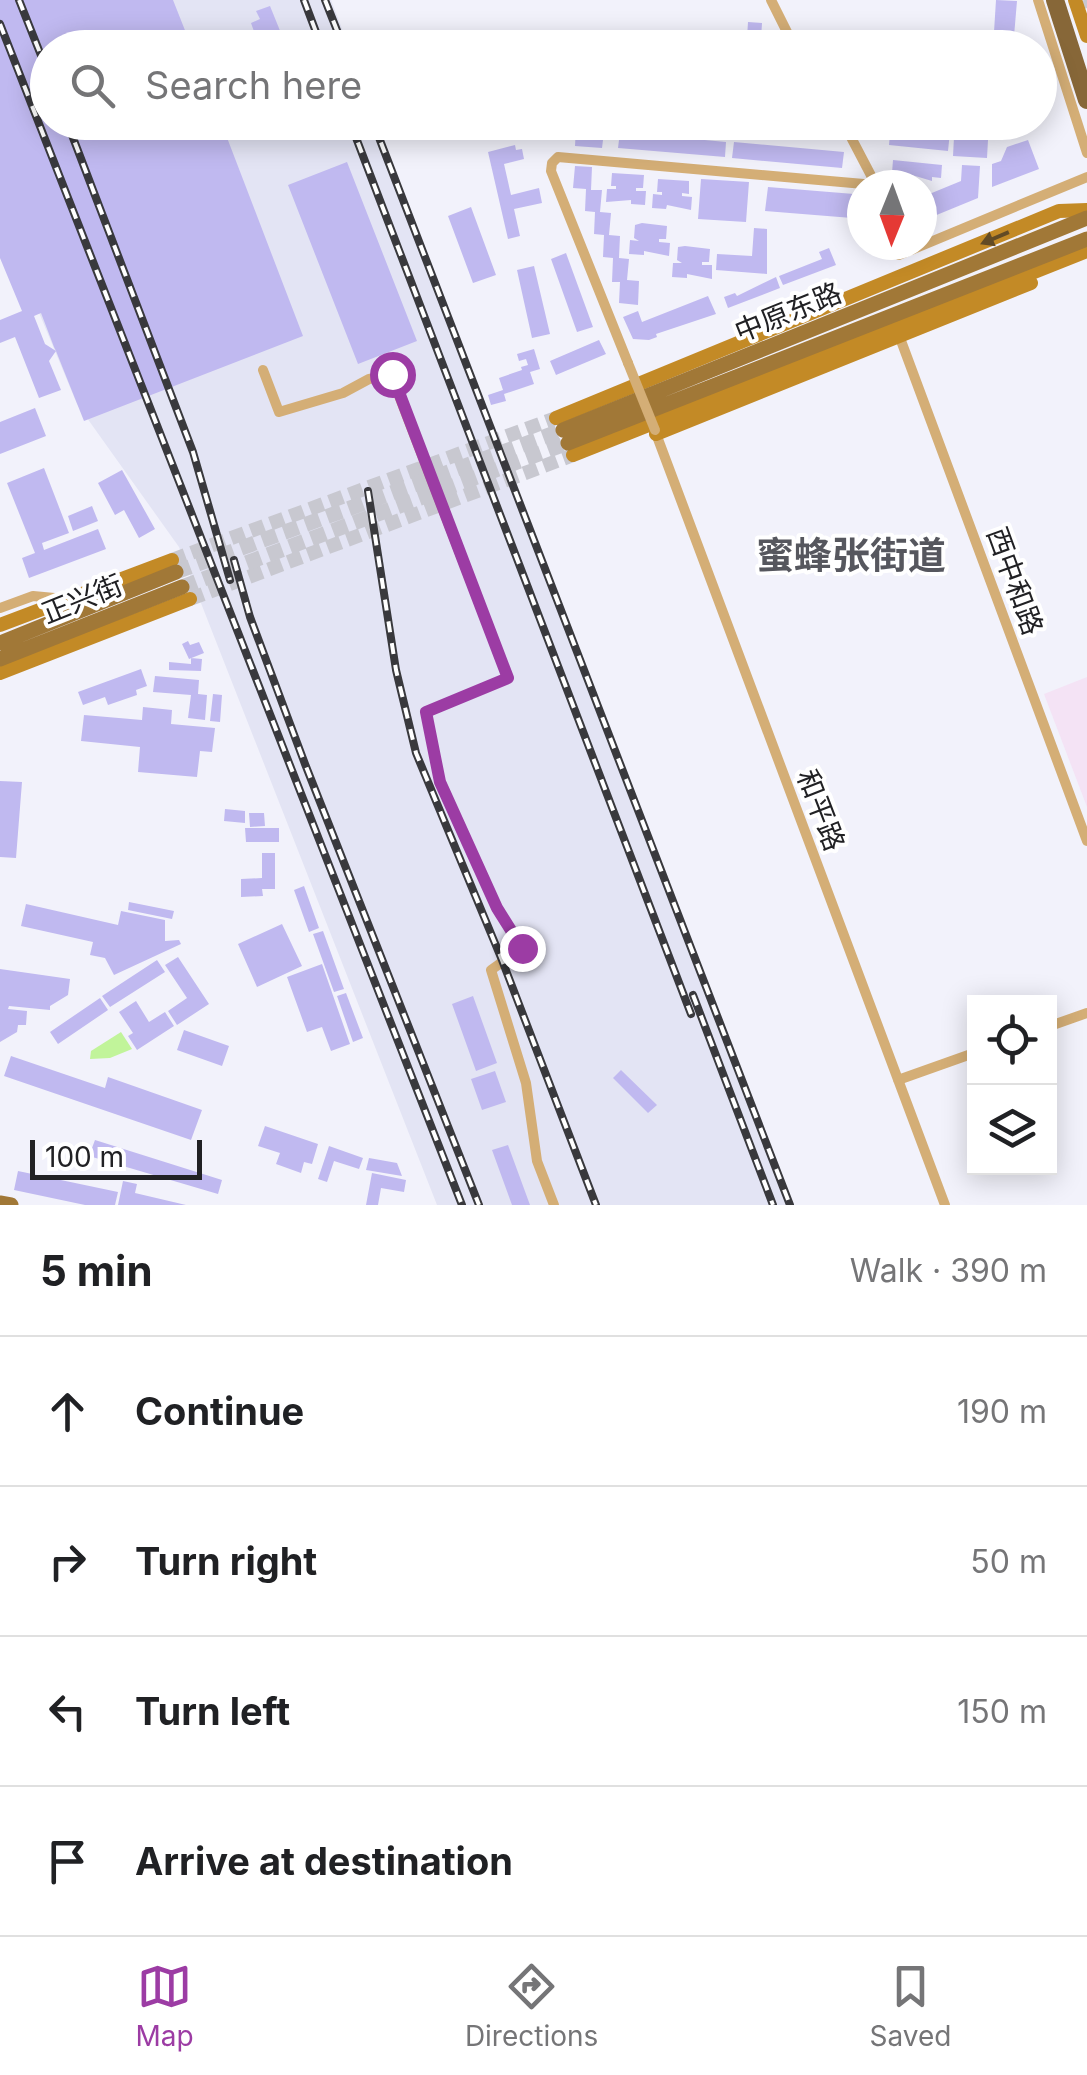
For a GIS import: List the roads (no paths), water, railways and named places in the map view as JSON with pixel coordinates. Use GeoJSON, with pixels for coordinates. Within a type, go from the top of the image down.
{"type":"FeatureCollection","features":[{"type":"Feature","properties":{"kind":"highway"},"geometry":{"type":"LineString","coordinates":[[1055,0],[1087,100]]}},
{"type":"Feature","properties":{"kind":"main road","name":"中原东路"},"geometry":{"type":"LineString","coordinates":[[565,437],[1087,214]]}},
{"type":"Feature","properties":{"kind":"main road","name":"中原东路"},"geometry":{"type":"LineString","coordinates":[[565,437],[1087,238]]}},
{"type":"Feature","properties":{"kind":"main road","name":"正兴街"},"geometry":{"type":"LineString","coordinates":[[0,642],[180,580]]}},
{"type":"Feature","properties":{"kind":"main road","name":"正兴街"},"geometry":{"type":"LineString","coordinates":[[0,659],[180,580]]}},
{"type":"Feature","properties":{"kind":"main road"},"geometry":{"type":"LineString","coordinates":[[0,1203],[11,1205]]}},
{"type":"Feature","properties":{"kind":"street"},"geometry":{"type":"LineString","coordinates":[[771,0],[786,30]]}},
{"type":"Feature","properties":{"kind":"street"},"geometry":{"type":"LineString","coordinates":[[1038,0],[1048,30]]}},
{"type":"Feature","properties":{"kind":"street"},"geometry":{"type":"LineString","coordinates":[[1075,0],[1087,36]]}},
{"type":"Feature","properties":{"kind":"street"},"geometry":{"type":"LineString","coordinates":[[1057,59],[1087,153]]}},
{"type":"Feature","properties":{"kind":"street"},"geometry":{"type":"LineString","coordinates":[[852,140],[867,170]]}},
{"type":"Feature","properties":{"kind":"street","name":"和平路"},"geometry":{"type":"LineString","coordinates":[[847,183],[558,158],[550,171],[656,432],[945,1205]]}},
{"type":"Feature","properties":{"kind":"street"},"geometry":{"type":"LineString","coordinates":[[937,240],[1087,178]]}},
{"type":"Feature","properties":{"kind":"street"},"geometry":{"type":"LineString","coordinates":[[565,437],[1087,198]]}},
{"type":"Feature","properties":{"kind":"street"},"geometry":{"type":"LineString","coordinates":[[1059,211],[1087,214]]}},
{"type":"Feature","properties":{"kind":"street"},"geometry":{"type":"LineString","coordinates":[[565,437],[1087,250]]}},
{"type":"Feature","properties":{"kind":"street"},"geometry":{"type":"LineString","coordinates":[[656,432],[900,338],[1087,259]]}},
{"type":"Feature","properties":{"kind":"street","name":"西中和路"},"geometry":{"type":"LineString","coordinates":[[900,338],[1087,841]]}},
{"type":"Feature","properties":{"kind":"street"},"geometry":{"type":"LineString","coordinates":[[263,370],[279,412],[343,394],[369,379],[392,374],[508,678],[426,712],[440,782],[497,908],[522,948],[491,970],[526,1083],[537,1161],[554,1205]]}},
{"type":"Feature","properties":{"kind":"street"},"geometry":{"type":"LineString","coordinates":[[0,624],[66,600],[180,580]]}},
{"type":"Feature","properties":{"kind":"street"},"geometry":{"type":"LineString","coordinates":[[0,673],[180,580]]}},
{"type":"Feature","properties":{"kind":"street"},"geometry":{"type":"LineString","coordinates":[[0,608],[33,596],[66,600]]}},
{"type":"Feature","properties":{"kind":"street"},"geometry":{"type":"LineString","coordinates":[[1057,1024],[1087,1013]]}},
{"type":"Feature","properties":{"kind":"street"},"geometry":{"type":"LineString","coordinates":[[898,1080],[967,1055]]}},
{"type":"Feature","properties":{"kind":"tunnel"},"geometry":{"type":"LineString","coordinates":[[1084,0],[1087,8]]}},
{"type":"Feature","properties":{"kind":"tunnel"},"geometry":{"type":"LineString","coordinates":[[172,560],[556,418]]}},
{"type":"Feature","properties":{"kind":"tunnel"},"geometry":{"type":"LineString","coordinates":[[176,572],[563,430]]}},
{"type":"Feature","properties":{"kind":"tunnel"},"geometry":{"type":"LineString","coordinates":[[182,587],[568,443]]}},
{"type":"Feature","properties":{"kind":"tunnel"},"geometry":{"type":"LineString","coordinates":[[190,599],[573,455]]}},
{"type":"Feature","properties":{"kind":"railway"},"geometry":{"type":"LineString","coordinates":[[19,0],[31,30]]}},
{"type":"Feature","properties":{"kind":"railway"},"geometry":{"type":"LineString","coordinates":[[304,0],[315,30]]}},
{"type":"Feature","properties":{"kind":"railway"},"geometry":{"type":"LineString","coordinates":[[325,0],[337,30]]}},
{"type":"Feature","properties":{"kind":"railway"},"geometry":{"type":"LineString","coordinates":[[0,24],[30,101]]}},
{"type":"Feature","properties":{"kind":"railway"},"geometry":{"type":"LineString","coordinates":[[45,140],[462,1205]]}},
{"type":"Feature","properties":{"kind":"railway"},"geometry":{"type":"LineString","coordinates":[[74,140],[193,452],[230,580]]}},
{"type":"Feature","properties":{"kind":"railway"},"geometry":{"type":"LineString","coordinates":[[357,140],[691,1014]]}},
{"type":"Feature","properties":{"kind":"railway"},"geometry":{"type":"LineString","coordinates":[[380,140],[790,1205]]}},
{"type":"Feature","properties":{"kind":"railway"},"geometry":{"type":"LineString","coordinates":[[368,491],[396,670],[416,753],[502,960],[596,1205]]}},
{"type":"Feature","properties":{"kind":"railway"},"geometry":{"type":"LineString","coordinates":[[234,560],[250,617],[305,764],[479,1205]]}},
{"type":"Feature","properties":{"kind":"railway"},"geometry":{"type":"LineString","coordinates":[[693,995],[773,1205]]}},
{"type":"Feature","properties":{"kind":"district","name":"蜜蜂张街道"},"geometry":{"type":"Point","coordinates":[851,555]}}]}
